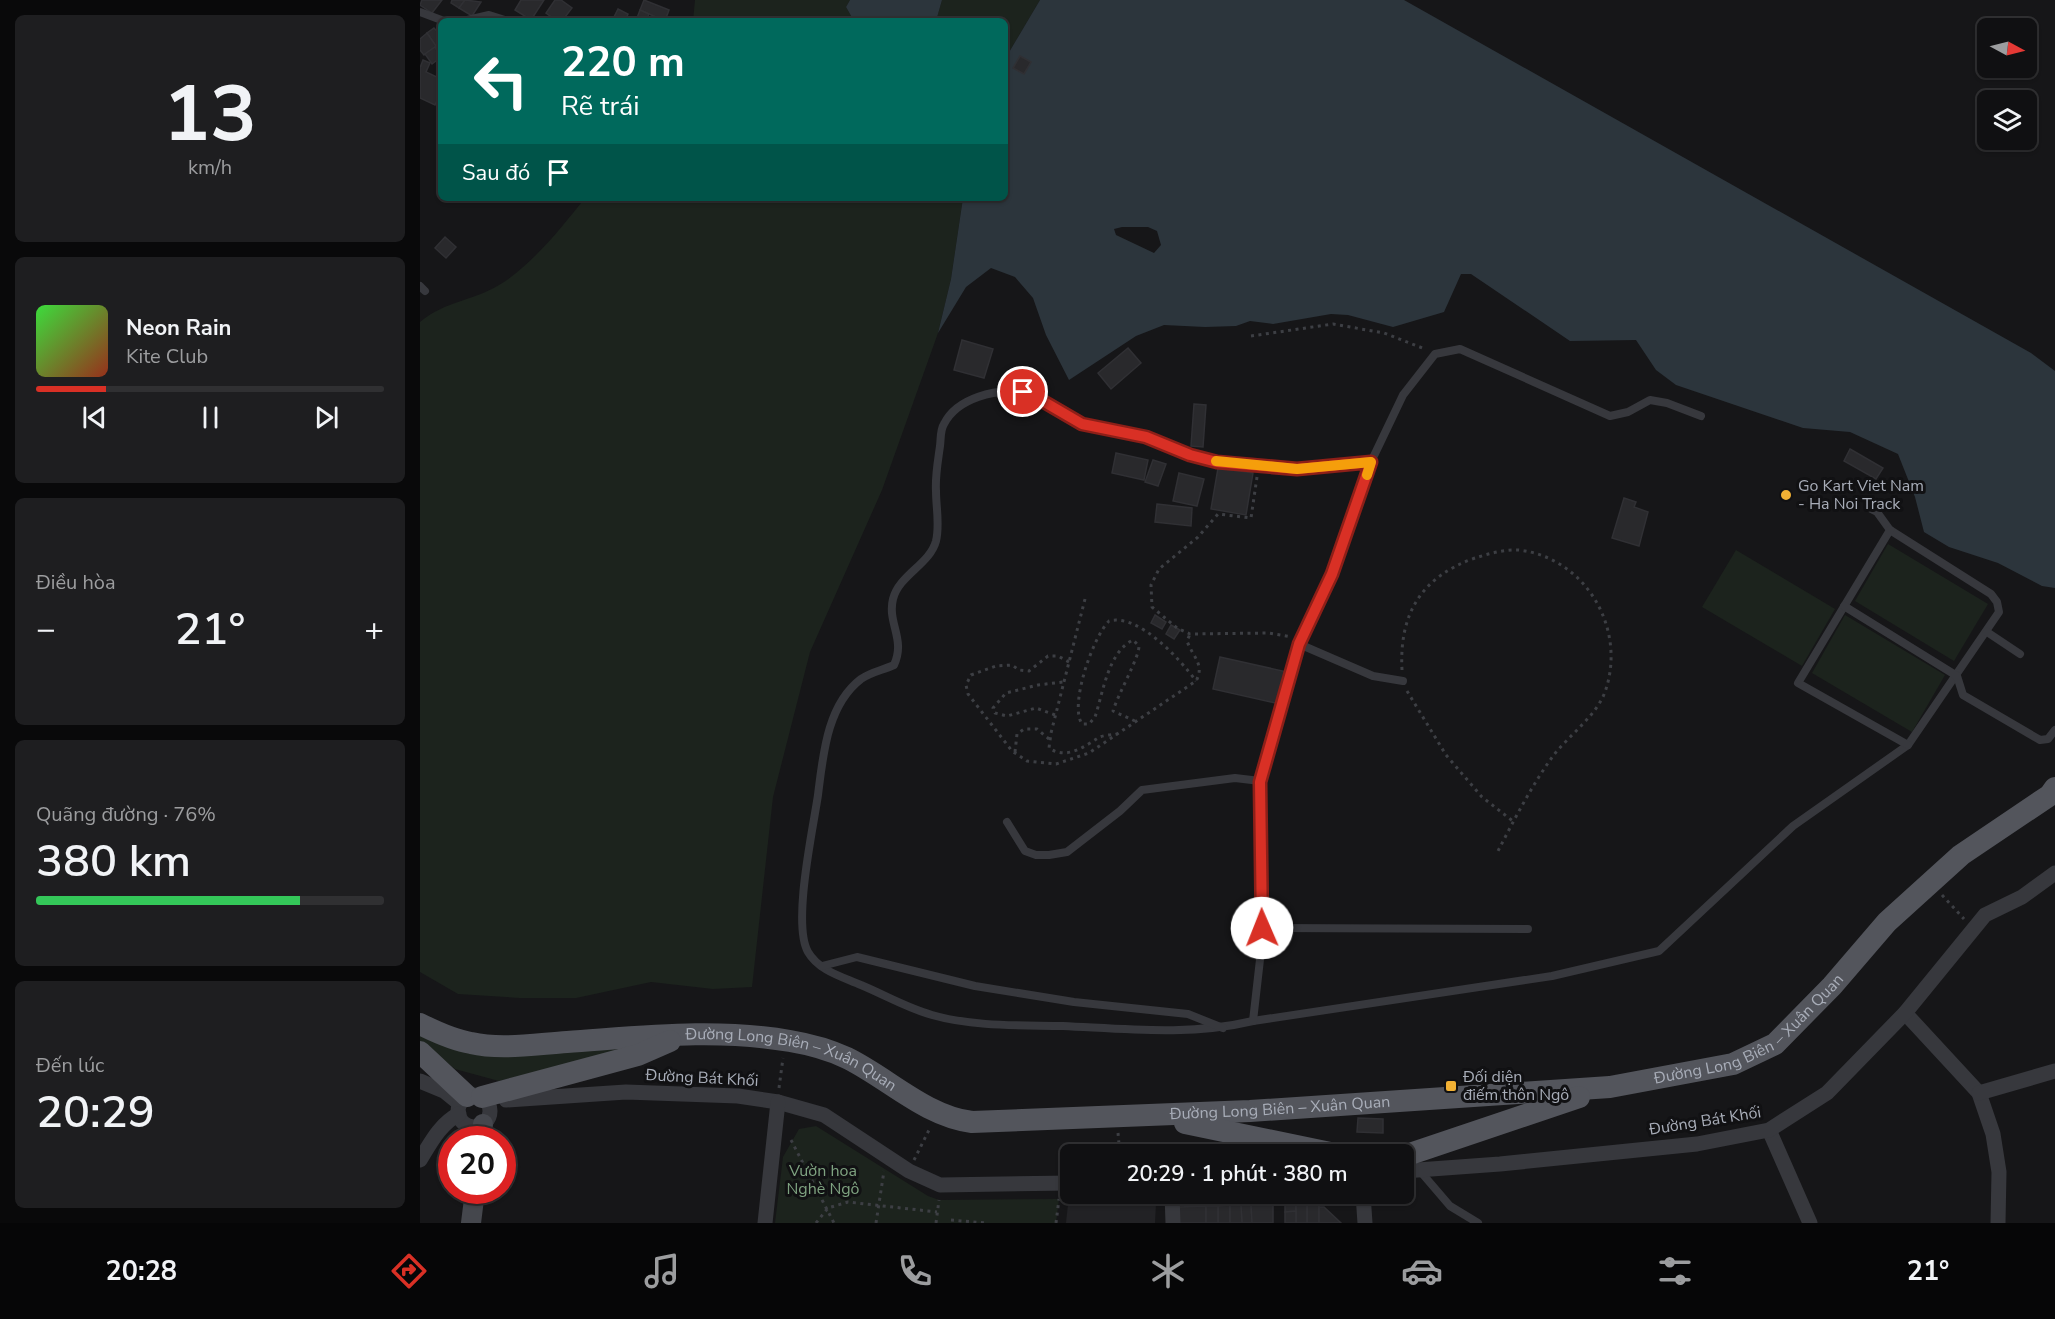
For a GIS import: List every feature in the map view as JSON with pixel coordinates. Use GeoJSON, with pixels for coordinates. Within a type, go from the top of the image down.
{"type":"FeatureCollection","features":[{"type":"Feature","properties":{"kind":"main road","name":"Đường Long Biên – Xuân Quan"},"geometry":{"type":"LineString","coordinates":[[420,1024],[472,1044],[506,1046],[684,1034],[739,1034],[792,1041],[846,1058],[907,1095],[957,1120],[972,1122],[1154,1116],[1610,1087],[1733,1064],[1775,1044],[1832,986],[1887,922],[1961,855],[2050,795],[2055,788]]}},
{"type":"Feature","properties":{"kind":"main road"},"geometry":{"type":"LineString","coordinates":[[420,1052],[472,1103],[638,1055],[684,1034]]}},
{"type":"Feature","properties":{"kind":"main road"},"geometry":{"type":"LineString","coordinates":[[1414,1164],[1610,1087]]}},
{"type":"Feature","properties":{"kind":"main road"},"geometry":{"type":"LineString","coordinates":[[1154,1116],[1288,1144]]}},
{"type":"Feature","properties":{"kind":"street","name":"Đường Bát Khối"},"geometry":{"type":"LineString","coordinates":[[1414,1166],[1697,1144],[1769,1130],[1827,1094],[1905,1013],[1985,915],[2022,897],[2055,873]]}},
{"type":"Feature","properties":{"kind":"street"},"geometry":{"type":"LineString","coordinates":[[1905,1013],[1979,1093],[1993,1134],[1999,1172],[1998,1223]]}},
{"type":"Feature","properties":{"kind":"street"},"geometry":{"type":"LineString","coordinates":[[1979,1093],[2055,1071]]}},
{"type":"Feature","properties":{"kind":"street"},"geometry":{"type":"LineString","coordinates":[[420,1081],[472,1103],[489,1117],[485,1126]]}},
{"type":"Feature","properties":{"kind":"street","name":"Đường Bát Khối"},"geometry":{"type":"LineString","coordinates":[[472,1103],[514,1098],[626,1092],[778,1096],[824,1115],[909,1171],[940,1185],[1060,1183]]}},
{"type":"Feature","properties":{"kind":"street"},"geometry":{"type":"LineString","coordinates":[[765,1223],[778,1096]]}},
{"type":"Feature","properties":{"kind":"street"},"geometry":{"type":"LineString","coordinates":[[468,1126],[472,1103]]}},
{"type":"Feature","properties":{"kind":"street"},"geometry":{"type":"LineString","coordinates":[[420,1161],[448,1119],[472,1103]]}},
{"type":"Feature","properties":{"kind":"street"},"geometry":{"type":"LineString","coordinates":[[1769,1130],[1810,1223]]}},
{"type":"Feature","properties":{"kind":"street"},"geometry":{"type":"LineString","coordinates":[[471,1223],[473,1204]]}},
{"type":"Feature","properties":{"kind":"street"},"geometry":{"type":"LineString","coordinates":[[1172,1204],[1173,1223]]}},
{"type":"Feature","properties":{"kind":"street"},"geometry":{"type":"LineString","coordinates":[[1364,1204],[1365,1223]]}},
{"type":"Feature","properties":{"kind":"lane"},"geometry":{"type":"LineString","coordinates":[[420,12],[438,19]]}},
{"type":"Feature","properties":{"kind":"lane"},"geometry":{"type":"LineString","coordinates":[[476,18],[489,15],[498,18]]}},
{"type":"Feature","properties":{"kind":"lane"},"geometry":{"type":"LineString","coordinates":[[1253,1021],[1262,928],[1260,782],[1299,644],[1332,574],[1371,462],[1403,395],[1435,354],[1460,349],[1610,416],[1628,412],[1650,400],[1667,403],[1701,416]]}},
{"type":"Feature","properties":{"kind":"lane"},"geometry":{"type":"LineString","coordinates":[[1371,462],[1297,469],[1217,462],[1190,455],[1146,437],[1082,424],[1023,392],[989,394],[965,402],[952,411],[942,426],[936,491],[938,525],[934,547],[898,588],[893,599],[892,612],[900,645],[898,656],[894,664],[869,674],[852,687],[840,702],[828,732],[803,904],[807,951],[822,966],[903,1005],[933,1016],[959,1020],[1173,1031],[1225,1028],[1253,1021],[1552,976],[1659,951],[1793,826],[1908,745],[1999,612],[1997,602],[1990,594],[1890,531],[1877,512],[1871,508]]}},
{"type":"Feature","properties":{"kind":"lane"},"geometry":{"type":"LineString","coordinates":[[1890,531],[1798,683],[1908,745]]}},
{"type":"Feature","properties":{"kind":"lane"},"geometry":{"type":"LineString","coordinates":[[1845,606],[1956,676],[1963,695],[2040,740],[2048,740],[2055,730]]}},
{"type":"Feature","properties":{"kind":"lane"},"geometry":{"type":"LineString","coordinates":[[1987,632],[2020,654]]}},
{"type":"Feature","properties":{"kind":"lane"},"geometry":{"type":"LineString","coordinates":[[1299,644],[1373,676],[1403,681]]}},
{"type":"Feature","properties":{"kind":"lane"},"geometry":{"type":"LineString","coordinates":[[1007,822],[1025,851],[1036,855],[1049,855],[1067,852],[1120,811],[1142,790],[1235,778],[1260,782]]}},
{"type":"Feature","properties":{"kind":"lane"},"geometry":{"type":"LineString","coordinates":[[1262,928],[1528,929]]}},
{"type":"Feature","properties":{"kind":"lane"},"geometry":{"type":"LineString","coordinates":[[822,966],[857,957],[975,986],[1074,1002],[1188,1014],[1225,1028]]}},
{"type":"Feature","properties":{"kind":"lane"},"geometry":{"type":"LineString","coordinates":[[1414,1171],[1450,1206],[1478,1223]]}},
{"type":"Feature","properties":{"kind":"path"},"geometry":{"type":"LineString","coordinates":[[1251,336],[1311,326],[1356,326],[1384,333],[1435,354]]}},
{"type":"Feature","properties":{"kind":"path"},"geometry":{"type":"LineString","coordinates":[[1258,467],[1251,518],[1218,514],[1198,537],[1159,569],[1151,585],[1152,607],[1177,628],[1190,634],[1269,633],[1293,637],[1299,644]]}},
{"type":"Feature","properties":{"kind":"path"},"geometry":{"type":"LineString","coordinates":[[1498,851],[1551,758],[1597,706],[1606,689],[1611,647],[1609,627],[1601,607],[1578,577],[1547,558],[1512,550],[1489,553],[1463,562],[1439,575],[1421,593],[1411,609],[1404,631],[1403,681],[1446,755],[1482,797],[1514,822]]}},
{"type":"Feature","properties":{"kind":"path"},"geometry":{"type":"LineString","coordinates":[[1085,599],[1055,715],[1049,748],[1055,752],[1070,752],[1087,747],[1100,736],[1119,733]]}},
{"type":"Feature","properties":{"kind":"path"},"geometry":{"type":"LineString","coordinates":[[1135,721],[1113,711],[1124,681],[1139,653],[1139,646],[1132,640],[1122,645],[1116,655],[1095,717],[1089,724],[1082,724],[1077,717],[1078,704],[1097,639],[1109,621],[1127,620],[1138,626],[1176,657],[1196,681]]}},
{"type":"Feature","properties":{"kind":"path"},"geometry":{"type":"LineString","coordinates":[[1069,662],[1058,656],[1048,656],[1029,671],[1019,670],[1012,665],[996,666],[971,675],[966,685],[968,694],[1015,753],[1027,760],[1056,764],[1089,753],[1196,681],[1201,672],[1200,665],[1186,641],[1190,634]]}},
{"type":"Feature","properties":{"kind":"path"},"geometry":{"type":"LineString","coordinates":[[1055,715],[1036,708],[1002,715],[995,713],[993,708],[1006,693],[1038,684],[1063,682]]}},
{"type":"Feature","properties":{"kind":"path"},"geometry":{"type":"LineString","coordinates":[[1015,753],[1017,734],[1024,729],[1037,729],[1050,741]]}},
{"type":"Feature","properties":{"kind":"path"},"geometry":{"type":"LineString","coordinates":[[1935,887],[1966,921]]}},
{"type":"Feature","properties":{"kind":"path"},"geometry":{"type":"LineString","coordinates":[[778,1096],[784,1050]]}},
{"type":"Feature","properties":{"kind":"path"},"geometry":{"type":"LineString","coordinates":[[913,1161],[933,1121]]}},
{"type":"Feature","properties":{"kind":"path"},"geometry":{"type":"LineString","coordinates":[[1118,1130],[1119,1144]]}},
{"type":"Feature","properties":{"kind":"path"},"geometry":{"type":"LineString","coordinates":[[791,1140],[834,1223]]}},
{"type":"Feature","properties":{"kind":"path"},"geometry":{"type":"LineString","coordinates":[[876,1223],[885,1169]]}},
{"type":"Feature","properties":{"kind":"path"},"geometry":{"type":"LineString","coordinates":[[1056,1223],[1059,1199]]}},
{"type":"Feature","properties":{"kind":"path"},"geometry":{"type":"LineString","coordinates":[[936,1223],[939,1200]]}},
{"type":"Feature","properties":{"kind":"path"},"geometry":{"type":"LineString","coordinates":[[816,1223],[828,1208],[849,1202],[937,1212]]}},
{"type":"Feature","properties":{"kind":"path"},"geometry":{"type":"LineString","coordinates":[[951,1221],[986,1223]]}},
{"type":"Feature","properties":{"kind":"shaded area"},"geometry":{"type":"Polygon","coordinates":[[[850,0],[942,0],[937,18],[852,18],[846,7],[850,0]]]}},
{"type":"Feature","properties":{"kind":"shaded area"},"geometry":{"type":"Polygon","coordinates":[[[1040,0],[1404,0],[2031,353],[2055,371],[2055,588],[2042,586],[1998,563],[1949,547],[1924,532],[1915,497],[1898,454],[1850,432],[1803,428],[1676,385],[1656,370],[1636,340],[1570,341],[1471,274],[1461,274],[1444,312],[1393,327],[1348,315],[1331,314],[1273,324],[1250,321],[1236,326],[1164,325],[1136,336],[1069,380],[1046,335],[1033,298],[1015,277],[991,268],[966,287],[938,333],[951,279],[963,201],[1008,201],[1008,54],[1040,0]],[[1148,227],[1114,229],[1116,235],[1154,253],[1161,245],[1157,231],[1148,227]]]}},
{"type":"Feature","properties":{"kind":"shaded area"},"geometry":{"type":"Polygon","coordinates":[[[1068,1204],[1156,1204],[1155,1223],[1066,1223],[1068,1204]]]}},
{"type":"Feature","properties":{"kind":"green space"},"geometry":{"type":"Polygon","coordinates":[[[695,0],[850,0],[846,7],[852,18],[693,18],[695,0]]]}},
{"type":"Feature","properties":{"kind":"green space"},"geometry":{"type":"Polygon","coordinates":[[[942,0],[1040,0],[1008,54],[1008,18],[937,18],[942,0]]]}},
{"type":"Feature","properties":{"kind":"green space"},"geometry":{"type":"Polygon","coordinates":[[[583,201],[963,201],[951,279],[938,333],[882,490],[810,652],[773,797],[752,987],[713,989],[651,982],[576,998],[520,998],[458,994],[420,972],[420,322],[440,309],[483,293],[504,282],[548,243],[583,201]]]}},
{"type":"Feature","properties":{"kind":"green space"},"geometry":{"type":"Polygon","coordinates":[[[1888,544],[1988,604],[1954,661],[1855,601],[1888,544]]]}},
{"type":"Feature","properties":{"kind":"green space"},"geometry":{"type":"Polygon","coordinates":[[[1736,550],[1835,609],[1802,666],[1702,607],[1736,550]]]}},
{"type":"Feature","properties":{"kind":"green space"},"geometry":{"type":"Polygon","coordinates":[[[1845,615],[1945,675],[1912,732],[1812,673],[1845,615]]]}},
{"type":"Feature","properties":{"kind":"green space"},"geometry":{"type":"Polygon","coordinates":[[[420,1029],[431,1034],[640,1045],[499,1081],[455,1069],[420,1041],[420,1029]]]}},
{"type":"Feature","properties":{"kind":"green space","name":"Vườn hoa Nghè Ngô"},"geometry":{"type":"Polygon","coordinates":[[[816,1126],[928,1196],[939,1200],[1059,1199],[1056,1223],[775,1223],[783,1157],[799,1129],[816,1126]]]}},
{"type":"Feature","properties":{"kind":"building"},"geometry":{"type":"Polygon","coordinates":[[[422,0],[442,0],[432,13],[420,5],[422,0]]]}},
{"type":"Feature","properties":{"kind":"building"},"geometry":{"type":"Polygon","coordinates":[[[452,0],[465,0],[459,8],[451,3],[452,0]]]}},
{"type":"Feature","properties":{"kind":"building"},"geometry":{"type":"Polygon","coordinates":[[[465,0],[481,2],[472,16],[459,8],[465,0]]]}},
{"type":"Feature","properties":{"kind":"building"},"geometry":{"type":"Polygon","coordinates":[[[521,0],[544,0],[532,18],[528,18],[515,10],[521,0]]]}},
{"type":"Feature","properties":{"kind":"building"},"geometry":{"type":"Polygon","coordinates":[[[555,0],[561,0],[572,8],[564,18],[553,18],[546,13],[555,0]]]}},
{"type":"Feature","properties":{"kind":"building"},"geometry":{"type":"Polygon","coordinates":[[[644,0],[669,10],[666,18],[658,18],[640,10],[644,0]]]}},
{"type":"Feature","properties":{"kind":"building"},"geometry":{"type":"Polygon","coordinates":[[[618,9],[628,14],[626,18],[614,18],[618,9]]]}},
{"type":"Feature","properties":{"kind":"building"},"geometry":{"type":"Polygon","coordinates":[[[640,10],[649,14],[647,18],[637,18],[640,10]]]}},
{"type":"Feature","properties":{"kind":"building"},"geometry":{"type":"Polygon","coordinates":[[[434,28],[438,33],[438,44],[436,46],[427,33],[434,28]]]}},
{"type":"Feature","properties":{"kind":"building"},"geometry":{"type":"Polygon","coordinates":[[[427,33],[436,46],[424,55],[420,50],[420,39],[427,33]]]}},
{"type":"Feature","properties":{"kind":"building"},"geometry":{"type":"Polygon","coordinates":[[[435,47],[438,59],[432,64],[425,54],[435,47]]]}},
{"type":"Feature","properties":{"kind":"building"},"geometry":{"type":"Polygon","coordinates":[[[1020,56],[1031,62],[1024,74],[1013,68],[1020,56]]]}},
{"type":"Feature","properties":{"kind":"building"},"geometry":{"type":"Polygon","coordinates":[[[423,60],[430,63],[426,72],[438,78],[438,98],[435,105],[420,98],[420,68],[423,60]]]}},
{"type":"Feature","properties":{"kind":"building"},"geometry":{"type":"Polygon","coordinates":[[[445,237],[456,247],[446,258],[435,248],[445,237]]]}},
{"type":"Feature","properties":{"kind":"building"},"geometry":{"type":"Polygon","coordinates":[[[962,340],[993,349],[984,378],[954,370],[962,340]]]}},
{"type":"Feature","properties":{"kind":"building"},"geometry":{"type":"Polygon","coordinates":[[[1128,348],[1141,363],[1111,389],[1098,373],[1128,348]]]}},
{"type":"Feature","properties":{"kind":"building"},"geometry":{"type":"Polygon","coordinates":[[[1194,404],[1206,405],[1203,447],[1191,446],[1194,404]]]}},
{"type":"Feature","properties":{"kind":"building"},"geometry":{"type":"Polygon","coordinates":[[[1850,449],[1883,468],[1876,479],[1844,461],[1850,449]]]}},
{"type":"Feature","properties":{"kind":"building"},"geometry":{"type":"Polygon","coordinates":[[[1116,453],[1148,460],[1144,480],[1112,473],[1116,453]]]}},
{"type":"Feature","properties":{"kind":"building"},"geometry":{"type":"Polygon","coordinates":[[[1153,460],[1166,464],[1158,486],[1145,482],[1153,460]]]}},
{"type":"Feature","properties":{"kind":"building"},"geometry":{"type":"Polygon","coordinates":[[[1218,468],[1253,473],[1246,515],[1211,509],[1218,468]]]}},
{"type":"Feature","properties":{"kind":"building"},"geometry":{"type":"Polygon","coordinates":[[[1179,473],[1204,479],[1197,506],[1173,501],[1179,473]]]}},
{"type":"Feature","properties":{"kind":"building"},"geometry":{"type":"Polygon","coordinates":[[[1624,498],[1636,502],[1634,507],[1648,512],[1639,546],[1612,538],[1624,498]]]}},
{"type":"Feature","properties":{"kind":"building"},"geometry":{"type":"Polygon","coordinates":[[[1157,504],[1192,508],[1191,526],[1155,522],[1157,504]]]}},
{"type":"Feature","properties":{"kind":"building"},"geometry":{"type":"Polygon","coordinates":[[[1155,615],[1166,622],[1162,629],[1151,623],[1155,615]]]}},
{"type":"Feature","properties":{"kind":"building"},"geometry":{"type":"Polygon","coordinates":[[[1171,625],[1180,630],[1174,639],[1166,634],[1171,625]]]}},
{"type":"Feature","properties":{"kind":"building"},"geometry":{"type":"Polygon","coordinates":[[[1220,657],[1287,672],[1280,704],[1213,689],[1220,657]]]}},
{"type":"Feature","properties":{"kind":"building"},"geometry":{"type":"Polygon","coordinates":[[[1358,1118],[1383,1119],[1383,1133],[1357,1132],[1358,1118]]]}},
{"type":"Feature","properties":{"kind":"building"},"geometry":{"type":"Polygon","coordinates":[[[1251,1204],[1252,1223],[1242,1223],[1241,1205],[1251,1204]]]}},
{"type":"Feature","properties":{"kind":"building"},"geometry":{"type":"Polygon","coordinates":[[[1251,1204],[1273,1204],[1273,1223],[1252,1223],[1251,1204]]]}},
{"type":"Feature","properties":{"kind":"building"},"geometry":{"type":"Polygon","coordinates":[[[1296,1204],[1296,1211],[1285,1212],[1285,1205],[1296,1204]]]}},
{"type":"Feature","properties":{"kind":"building"},"geometry":{"type":"Polygon","coordinates":[[[1296,1204],[1307,1204],[1307,1223],[1296,1223],[1296,1204]]]}},
{"type":"Feature","properties":{"kind":"building"},"geometry":{"type":"Polygon","coordinates":[[[1307,1204],[1319,1204],[1319,1223],[1307,1223],[1307,1204]]]}},
{"type":"Feature","properties":{"kind":"building"},"geometry":{"type":"Polygon","coordinates":[[[1230,1205],[1230,1223],[1218,1223],[1218,1206],[1230,1205]]]}},
{"type":"Feature","properties":{"kind":"building"},"geometry":{"type":"Polygon","coordinates":[[[1230,1205],[1241,1205],[1242,1223],[1230,1223],[1230,1205]]]}},
{"type":"Feature","properties":{"kind":"building"},"geometry":{"type":"Polygon","coordinates":[[[1206,1206],[1206,1223],[1179,1223],[1178,1207],[1206,1206]]]}},
{"type":"Feature","properties":{"kind":"building"},"geometry":{"type":"Polygon","coordinates":[[[1206,1206],[1218,1206],[1218,1223],[1206,1223],[1206,1206]]]}},
{"type":"Feature","properties":{"kind":"building"},"geometry":{"type":"Polygon","coordinates":[[[1319,1207],[1324,1207],[1341,1223],[1319,1223],[1319,1207]]]}},
{"type":"Feature","properties":{"kind":"building"},"geometry":{"type":"Polygon","coordinates":[[[1296,1211],[1296,1223],[1285,1223],[1285,1212],[1296,1211]]]}},
{"type":"Feature","properties":{"kind":"slow traffic"},"geometry":{"type":"LineString","coordinates":[[1216,461],[1244,466],[1297,469],[1371,462],[1367,475]]}},
{"type":"Feature","properties":{"kind":"place","name":"Go Kart Viet Nam - Ha Noi Track"},"geometry":{"type":"Point","coordinates":[1786,495]}},
{"type":"Feature","properties":{"kind":"place","name":"Đối diện điếm thôn Ngô"},"geometry":{"type":"Point","coordinates":[1451,1086]}},
{"type":"Feature","properties":{"kind":"route"},"geometry":{"type":"LineString","coordinates":[[1023,392],[1082,424],[1146,437],[1190,455],[1217,462],[1297,469],[1371,462],[1332,574],[1299,644],[1288,690],[1270,740],[1260,782],[1262,928]]}}]}
